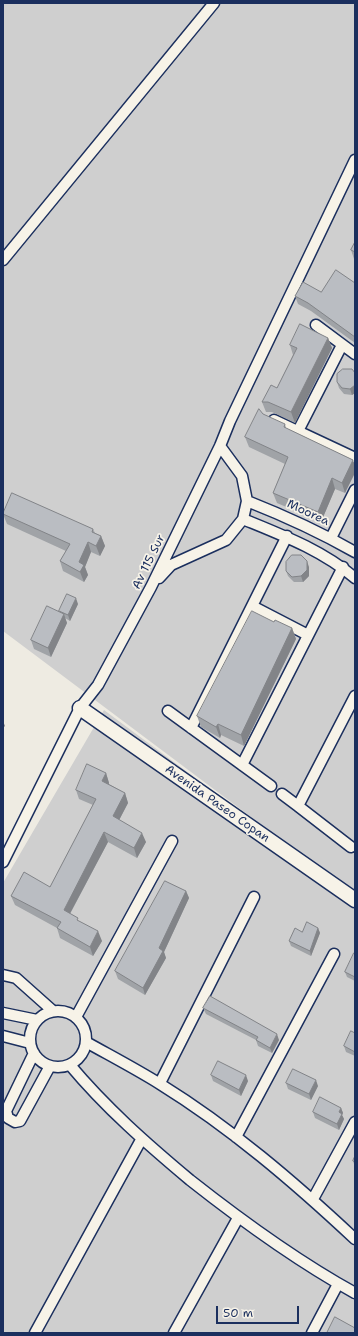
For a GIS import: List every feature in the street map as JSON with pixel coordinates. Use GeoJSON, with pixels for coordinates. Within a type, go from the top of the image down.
{"type":"FeatureCollection","features":[{"type":"Feature","properties":{"kind":"main road","name":"Avenida Paseo Copan"},"geometry":{"type":"LineString","coordinates":[[80,708],[355,900]]}},
{"type":"Feature","properties":{"kind":"street"},"geometry":{"type":"LineString","coordinates":[[3,260],[214,3]]}},
{"type":"Feature","properties":{"kind":"street","name":"Av 115 Sur"},"geometry":{"type":"LineString","coordinates":[[3,862],[80,708],[98,685],[151,587],[220,446],[230,421],[303,266],[355,160]]}},
{"type":"Feature","properties":{"kind":"street"},"geometry":{"type":"LineString","coordinates":[[316,325],[355,354]]}},
{"type":"Feature","properties":{"kind":"street"},"geometry":{"type":"LineString","coordinates":[[298,431],[342,345]]}},
{"type":"Feature","properties":{"kind":"street"},"geometry":{"type":"LineString","coordinates":[[269,418],[355,458]]}},
{"type":"Feature","properties":{"kind":"street"},"geometry":{"type":"LineString","coordinates":[[151,587],[171,565],[226,540],[242,520],[247,501],[242,476],[220,446]]}},
{"type":"Feature","properties":{"kind":"street"},"geometry":{"type":"LineString","coordinates":[[331,538],[355,490]]}},
{"type":"Feature","properties":{"kind":"street","name":"Moorea"},"geometry":{"type":"LineString","coordinates":[[247,501],[289,518],[331,538],[355,552]]}},
{"type":"Feature","properties":{"kind":"street"},"geometry":{"type":"LineString","coordinates":[[191,728],[252,606],[289,518]]}},
{"type":"Feature","properties":{"kind":"street"},"geometry":{"type":"LineString","coordinates":[[242,520],[283,535],[343,568],[355,578]]}},
{"type":"Feature","properties":{"kind":"street"},"geometry":{"type":"LineString","coordinates":[[242,765],[343,568]]}},
{"type":"Feature","properties":{"kind":"street"},"geometry":{"type":"LineString","coordinates":[[252,606],[308,635]]}},
{"type":"Feature","properties":{"kind":"street"},"geometry":{"type":"LineString","coordinates":[[298,806],[354,699]]}},
{"type":"Feature","properties":{"kind":"street"},"geometry":{"type":"LineString","coordinates":[[168,711],[271,786]]}},
{"type":"Feature","properties":{"kind":"street"},"geometry":{"type":"LineString","coordinates":[[282,794],[354,845]]}},
{"type":"Feature","properties":{"kind":"street"},"geometry":{"type":"LineString","coordinates":[[76,1017],[172,841]]}},
{"type":"Feature","properties":{"kind":"street"},"geometry":{"type":"LineString","coordinates":[[160,1083],[254,897]]}},
{"type":"Feature","properties":{"kind":"street"},"geometry":{"type":"LineString","coordinates":[[236,1137],[334,954]]}},
{"type":"Feature","properties":{"kind":"street"},"geometry":{"type":"LineString","coordinates":[[3,975],[16,978],[53,1011]]}},
{"type":"Feature","properties":{"kind":"street"},"geometry":{"type":"LineString","coordinates":[[53,1011],[64,1011],[76,1017],[85,1032],[86,1042],[83,1052],[77,1060],[70,1065],[58,1067],[50,1066],[34,1053],[30,1043],[32,1027],[37,1020],[45,1014],[53,1011]]}},
{"type":"Feature","properties":{"kind":"street"},"geometry":{"type":"LineString","coordinates":[[3,1013],[37,1020]]}},
{"type":"Feature","properties":{"kind":"street"},"geometry":{"type":"LineString","coordinates":[[3,1036],[30,1043]]}},
{"type":"Feature","properties":{"kind":"street"},"geometry":{"type":"LineString","coordinates":[[86,1042],[160,1083],[236,1137],[276,1167],[313,1199],[355,1239]]}},
{"type":"Feature","properties":{"kind":"street"},"geometry":{"type":"LineString","coordinates":[[34,1053],[17,1092],[6,1111],[8,1118],[15,1122],[20,1121],[50,1066]]}},
{"type":"Feature","properties":{"kind":"street"},"geometry":{"type":"LineString","coordinates":[[70,1065],[85,1083],[141,1140],[238,1218],[338,1284],[355,1293]]}},
{"type":"Feature","properties":{"kind":"street"},"geometry":{"type":"LineString","coordinates":[[17,1092],[31,1100]]}},
{"type":"Feature","properties":{"kind":"street"},"geometry":{"type":"LineString","coordinates":[[313,1199],[355,1122]]}},
{"type":"Feature","properties":{"kind":"street"},"geometry":{"type":"LineString","coordinates":[[35,1333],[141,1140]]}},
{"type":"Feature","properties":{"kind":"street"},"geometry":{"type":"LineString","coordinates":[[174,1333],[238,1218]]}},
{"type":"Feature","properties":{"kind":"street"},"geometry":{"type":"LineString","coordinates":[[312,1333],[338,1284]]}},
{"type":"Feature","properties":{"kind":"shaded area"},"geometry":{"type":"Polygon","coordinates":[[[3,3],[355,3],[355,895],[3,631],[3,3]]]}},
{"type":"Feature","properties":{"kind":"shaded area"},"geometry":{"type":"Polygon","coordinates":[[[104,710],[355,897],[355,1333],[3,1333],[3,883],[104,710]]]}},
{"type":"Feature","properties":{"kind":"building"},"geometry":{"type":"Polygon","coordinates":[[[355,242],[355,252],[351,250],[355,242]]]}},
{"type":"Feature","properties":{"kind":"building"},"geometry":{"type":"Polygon","coordinates":[[[336,270],[355,283],[355,337],[308,303],[295,296],[303,282],[321,292],[336,270]]]}},
{"type":"Feature","properties":{"kind":"building"},"geometry":{"type":"Polygon","coordinates":[[[300,324],[328,338],[291,412],[268,402],[262,402],[271,385],[277,388],[297,348],[290,345],[300,324]]]}},
{"type":"Feature","properties":{"kind":"building"},"geometry":{"type":"Polygon","coordinates":[[[343,369],[352,369],[355,373],[355,385],[350,389],[342,388],[337,382],[337,374],[343,369]]]}},
{"type":"Feature","properties":{"kind":"building"},"geometry":{"type":"Polygon","coordinates":[[[259,409],[263,414],[285,424],[284,427],[353,460],[342,483],[332,478],[318,512],[273,493],[288,457],[245,437],[259,409]]]}},
{"type":"Feature","properties":{"kind":"building"},"geometry":{"type":"Polygon","coordinates":[[[12,493],[93,529],[92,532],[101,536],[96,546],[88,542],[79,562],[84,565],[80,572],[60,561],[70,544],[3,514],[12,493]]]}},
{"type":"Feature","properties":{"kind":"building"},"geometry":{"type":"Polygon","coordinates":[[[292,555],[301,555],[307,561],[307,570],[301,576],[292,577],[286,571],[286,562],[292,555]]]}},
{"type":"Feature","properties":{"kind":"building"},"geometry":{"type":"Polygon","coordinates":[[[67,594],[76,598],[68,615],[59,611],[67,594]]]}},
{"type":"Feature","properties":{"kind":"building"},"geometry":{"type":"Polygon","coordinates":[[[47,606],[64,614],[48,648],[31,640],[47,606]]]}},
{"type":"Feature","properties":{"kind":"building"},"geometry":{"type":"Polygon","coordinates":[[[252,611],[274,622],[275,620],[292,628],[241,735],[218,724],[216,727],[197,716],[252,611]]]}},
{"type":"Feature","properties":{"kind":"building"},"geometry":{"type":"Polygon","coordinates":[[[87,764],[106,773],[102,781],[125,793],[113,816],[142,833],[134,848],[104,832],[64,910],[78,918],[77,920],[98,931],[90,947],[57,928],[61,922],[11,896],[24,872],[50,887],[96,799],[76,790],[87,764]]]}},
{"type":"Feature","properties":{"kind":"building"},"geometry":{"type":"Polygon","coordinates":[[[165,881],[186,891],[159,948],[163,951],[143,988],[115,971],[165,881]]]}},
{"type":"Feature","properties":{"kind":"building"},"geometry":{"type":"Polygon","coordinates":[[[307,922],[318,928],[310,951],[289,941],[295,928],[302,932],[307,922]]]}},
{"type":"Feature","properties":{"kind":"building"},"geometry":{"type":"Polygon","coordinates":[[[355,953],[355,977],[345,972],[355,953]]]}},
{"type":"Feature","properties":{"kind":"building"},"geometry":{"type":"Polygon","coordinates":[[[210,996],[277,1034],[270,1048],[256,1040],[258,1037],[203,1008],[210,996]]]}},
{"type":"Feature","properties":{"kind":"building"},"geometry":{"type":"Polygon","coordinates":[[[351,1031],[355,1033],[355,1052],[344,1046],[351,1031]]]}},
{"type":"Feature","properties":{"kind":"building"},"geometry":{"type":"Polygon","coordinates":[[[218,1061],[246,1075],[239,1090],[211,1075],[218,1061]]]}},
{"type":"Feature","properties":{"kind":"building"},"geometry":{"type":"Polygon","coordinates":[[[293,1069],[316,1080],[309,1094],[286,1083],[293,1069]]]}},
{"type":"Feature","properties":{"kind":"building"},"geometry":{"type":"Polygon","coordinates":[[[320,1097],[341,1108],[339,1112],[342,1114],[337,1124],[313,1112],[320,1097]]]}},
{"type":"Feature","properties":{"kind":"building"},"geometry":{"type":"Polygon","coordinates":[[[335,1317],[355,1328],[355,1333],[327,1333],[335,1317]]]}}]}
